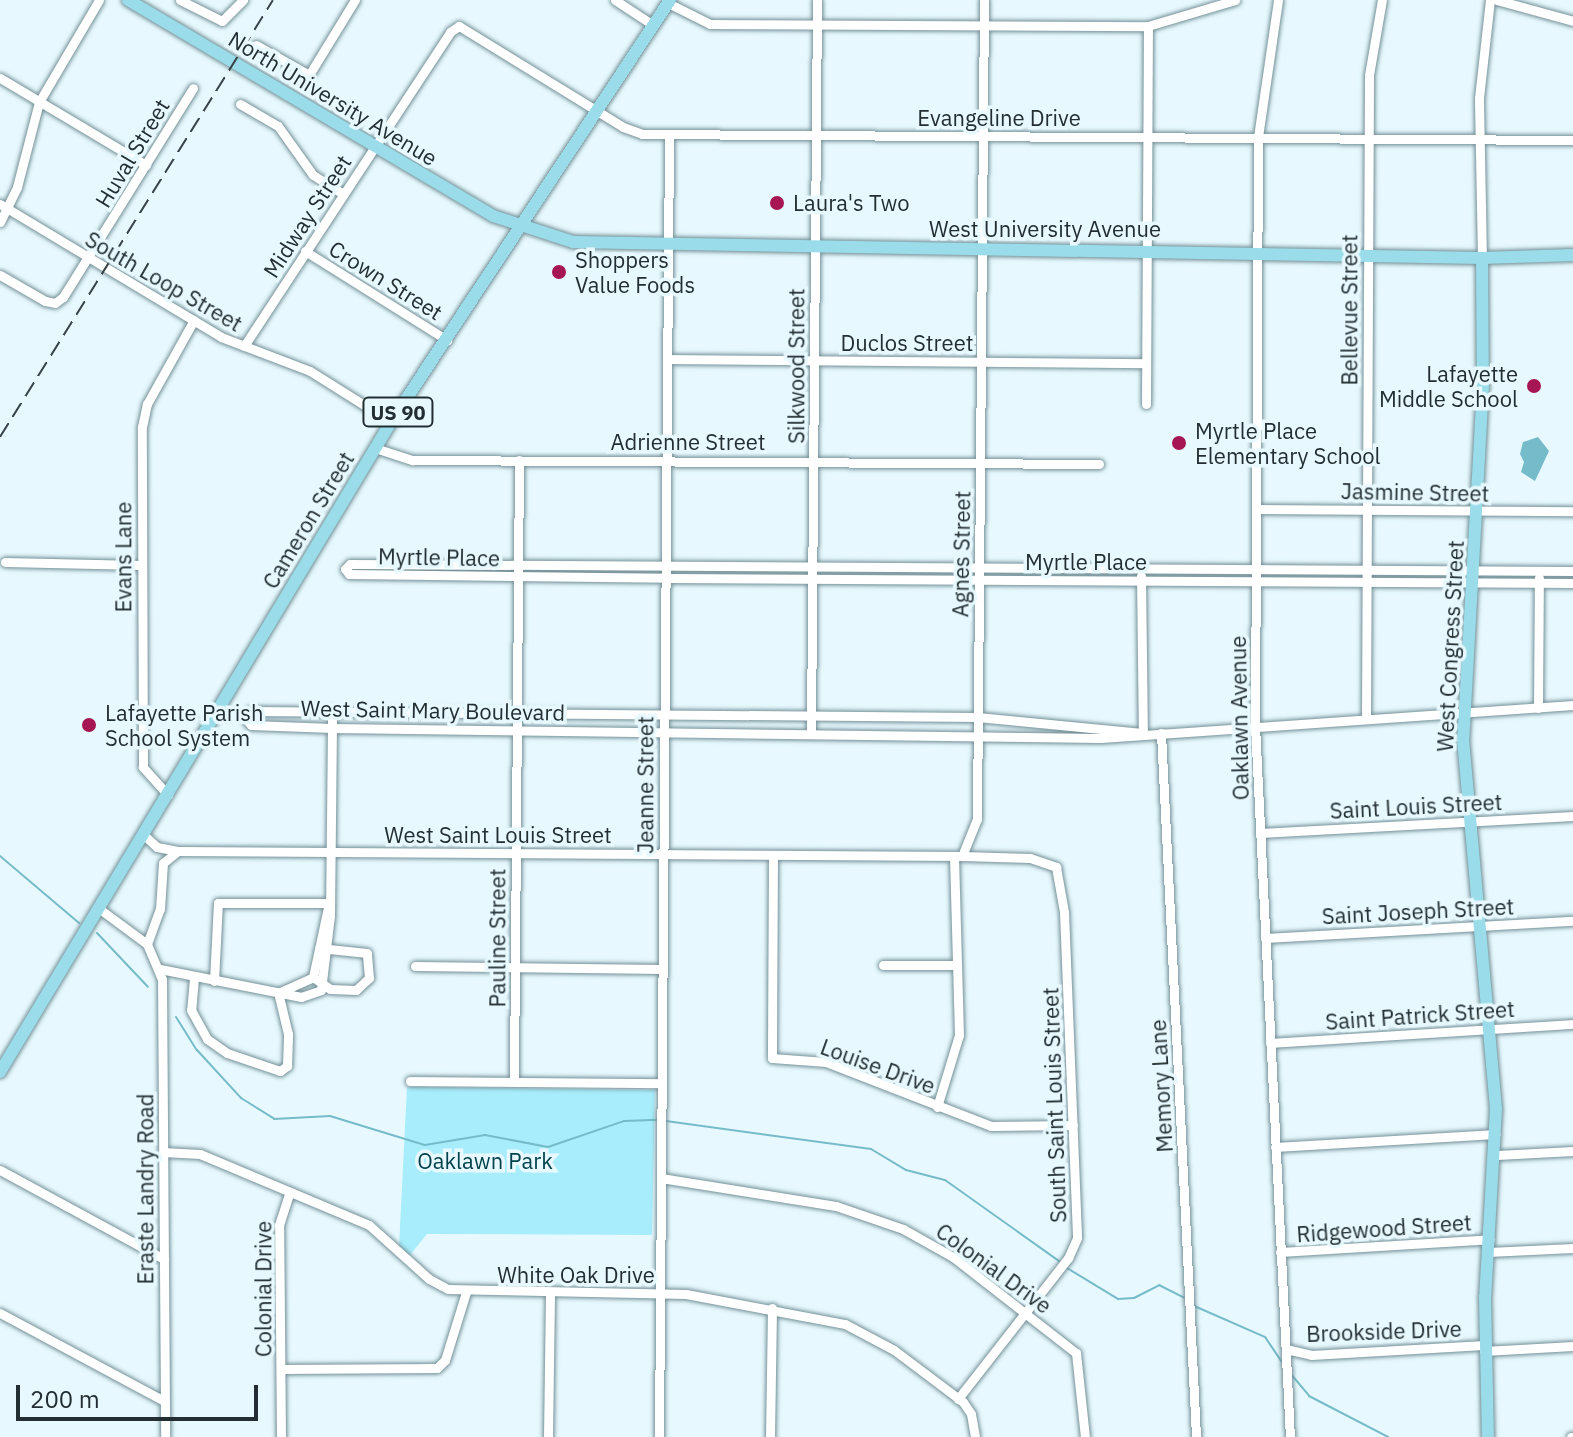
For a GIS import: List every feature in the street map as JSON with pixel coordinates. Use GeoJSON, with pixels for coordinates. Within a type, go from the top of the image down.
{"type":"FeatureCollection","features":[{"type":"Feature","properties":{"kind":"main road","name":"North University Avenue"},"geometry":{"type":"LineString","coordinates":[[128,0],[518,228]]}},
{"type":"Feature","properties":{"kind":"main road","name":"Cameron Street"},"geometry":{"type":"LineString","coordinates":[[1,1067],[101,910],[391,422],[669,1]]}},
{"type":"Feature","properties":{"kind":"main road","name":"West University Avenue"},"geometry":{"type":"LineString","coordinates":[[518,228],[594,245],[1258,250],[1482,258],[1573,255]]}},
{"type":"Feature","properties":{"kind":"main road","name":"West Congress Street"},"geometry":{"type":"LineString","coordinates":[[1482,258],[1483,386],[1464,712],[1497,1155],[1484,1348],[1488,1437]]}},
{"type":"Feature","properties":{"kind":"street"},"geometry":{"type":"LineString","coordinates":[[0,222],[39,102],[99,0]]}},
{"type":"Feature","properties":{"kind":"street"},"geometry":{"type":"LineString","coordinates":[[180,0],[222,21],[243,0]]}},
{"type":"Feature","properties":{"kind":"street"},"geometry":{"type":"LineString","coordinates":[[256,45],[309,75],[355,0]]}},
{"type":"Feature","properties":{"kind":"street"},"geometry":{"type":"LineString","coordinates":[[615,0],[653,25]]}},
{"type":"Feature","properties":{"kind":"street","name":"Silkwood Street"},"geometry":{"type":"LineString","coordinates":[[811,732],[817,0]]}},
{"type":"Feature","properties":{"kind":"street","name":"Agnes Street"},"geometry":{"type":"LineString","coordinates":[[937,1107],[957,1050],[958,856],[977,819],[984,0]]}},
{"type":"Feature","properties":{"kind":"street"},"geometry":{"type":"LineString","coordinates":[[669,1],[702,23],[1148,26],[1235,0]]}},
{"type":"Feature","properties":{"kind":"street","name":"Oaklawn Avenue"},"geometry":{"type":"LineString","coordinates":[[1278,0],[1258,137],[1255,725],[1290,1437]]}},
{"type":"Feature","properties":{"kind":"street","name":"Bellevue Street"},"geometry":{"type":"LineString","coordinates":[[1366,718],[1368,139],[1371,52],[1382,0]]}},
{"type":"Feature","properties":{"kind":"street","name":"West Congress Street"},"geometry":{"type":"LineString","coordinates":[[1482,258],[1481,58],[1490,0]]}},
{"type":"Feature","properties":{"kind":"street"},"geometry":{"type":"LineString","coordinates":[[1497,0],[1573,21]]}},
{"type":"Feature","properties":{"kind":"street"},"geometry":{"type":"LineString","coordinates":[[1146,404],[1148,26]]}},
{"type":"Feature","properties":{"kind":"street","name":"Midway Street"},"geometry":{"type":"LineString","coordinates":[[244,346],[373,146],[456,27]]}},
{"type":"Feature","properties":{"kind":"street","name":"Evangeline Drive"},"geometry":{"type":"LineString","coordinates":[[456,27],[467,28],[632,131],[669,134],[1573,140]]}},
{"type":"Feature","properties":{"kind":"street"},"geometry":{"type":"LineString","coordinates":[[0,78],[146,165]]}},
{"type":"Feature","properties":{"kind":"street","name":"Huval Street"},"geometry":{"type":"LineString","coordinates":[[0,275],[55,303],[87,259],[193,88]]}},
{"type":"Feature","properties":{"kind":"street"},"geometry":{"type":"LineString","coordinates":[[240,104],[286,133],[313,175],[343,194]]}},
{"type":"Feature","properties":{"kind":"street","name":"Jeanne Street"},"geometry":{"type":"LineString","coordinates":[[659,1437],[669,134]]}},
{"type":"Feature","properties":{"kind":"street","name":"South Loop Street"},"geometry":{"type":"LineString","coordinates":[[4,206],[87,259],[194,320],[244,346],[310,371],[391,422]]}},
{"type":"Feature","properties":{"kind":"street","name":"Crown Street"},"geometry":{"type":"LineString","coordinates":[[305,251],[447,340]]}},
{"type":"Feature","properties":{"kind":"street","name":"Evans Lane"},"geometry":{"type":"LineString","coordinates":[[168,795],[143,767],[143,418],[194,320]]}},
{"type":"Feature","properties":{"kind":"street","name":"Duclos Street"},"geometry":{"type":"LineString","coordinates":[[667,359],[1146,363]]}},
{"type":"Feature","properties":{"kind":"street","name":"Adrienne Street"},"geometry":{"type":"LineString","coordinates":[[375,448],[413,460],[814,459],[1099,464]]}},
{"type":"Feature","properties":{"kind":"street","name":"Pauline Street"},"geometry":{"type":"LineString","coordinates":[[514,1080],[519,460]]}},
{"type":"Feature","properties":{"kind":"street","name":"Jasmine Street"},"geometry":{"type":"LineString","coordinates":[[1256,509],[1573,511]]}},
{"type":"Feature","properties":{"kind":"street"},"geometry":{"type":"LineString","coordinates":[[5,562],[141,565]]}},
{"type":"Feature","properties":{"kind":"street","name":"Myrtle Place"},"geometry":{"type":"LineString","coordinates":[[1573,571],[1539,571],[1474,577],[1366,581],[1256,575],[1142,567],[350,564],[345,569],[349,574],[979,580],[1141,580],[1256,575],[1366,570],[1474,577],[1539,583],[1573,583]]}},
{"type":"Feature","properties":{"kind":"street"},"geometry":{"type":"LineString","coordinates":[[1142,567],[1143,733]]}},
{"type":"Feature","properties":{"kind":"street"},"geometry":{"type":"LineString","coordinates":[[1538,708],[1539,571]]}},
{"type":"Feature","properties":{"kind":"street","name":"West Saint Mary Boulevard"},"geometry":{"type":"LineString","coordinates":[[1143,733],[1101,738],[332,728],[251,725],[245,718],[250,711],[664,716],[811,714],[977,717],[1161,733],[1573,705]]}},
{"type":"Feature","properties":{"kind":"street"},"geometry":{"type":"LineString","coordinates":[[323,985],[331,852],[332,711]]}},
{"type":"Feature","properties":{"kind":"street","name":"Memory Lane"},"geometry":{"type":"LineString","coordinates":[[1161,733],[1196,1437]]}},
{"type":"Feature","properties":{"kind":"street","name":"Saint Louis Street"},"geometry":{"type":"LineString","coordinates":[[1260,833],[1573,816]]}},
{"type":"Feature","properties":{"kind":"street"},"geometry":{"type":"LineString","coordinates":[[145,836],[157,847],[178,851]]}},
{"type":"Feature","properties":{"kind":"street"},"geometry":{"type":"LineString","coordinates":[[147,944],[160,909],[163,863],[178,851]]}},
{"type":"Feature","properties":{"kind":"street","name":"West Saint Louis Street"},"geometry":{"type":"LineString","coordinates":[[178,851],[958,856],[1030,858],[1056,867]]}},
{"type":"Feature","properties":{"kind":"street","name":"Louise Drive"},"geometry":{"type":"LineString","coordinates":[[773,856],[772,1058],[826,1062],[991,1126],[1073,1125]]}},
{"type":"Feature","properties":{"kind":"street","name":"South Saint Louis Street"},"geometry":{"type":"LineString","coordinates":[[958,1399],[1076,1242],[1062,883],[1056,867]]}},
{"type":"Feature","properties":{"kind":"street"},"geometry":{"type":"LineString","coordinates":[[214,981],[218,903],[329,903]]}},
{"type":"Feature","properties":{"kind":"street","name":"Eraste Landry Road"},"geometry":{"type":"LineString","coordinates":[[101,910],[147,944],[160,969],[165,1437]]}},
{"type":"Feature","properties":{"kind":"street","name":"Saint Joseph Street"},"geometry":{"type":"LineString","coordinates":[[1265,938],[1573,921]]}},
{"type":"Feature","properties":{"kind":"street"},"geometry":{"type":"LineString","coordinates":[[278,992],[313,977],[323,949]]}},
{"type":"Feature","properties":{"kind":"street"},"geometry":{"type":"LineString","coordinates":[[313,977],[323,985],[356,990],[369,978],[367,953],[323,949]]}},
{"type":"Feature","properties":{"kind":"street"},"geometry":{"type":"LineString","coordinates":[[883,965],[956,965]]}},
{"type":"Feature","properties":{"kind":"street"},"geometry":{"type":"LineString","coordinates":[[415,966],[662,969]]}},
{"type":"Feature","properties":{"kind":"street"},"geometry":{"type":"LineString","coordinates":[[160,969],[194,978],[308,996],[323,985]]}},
{"type":"Feature","properties":{"kind":"street"},"geometry":{"type":"LineString","coordinates":[[194,978],[189,1004],[207,1039],[227,1053],[280,1071],[287,1066],[288,1034],[278,992]]}},
{"type":"Feature","properties":{"kind":"street","name":"Saint Patrick Street"},"geometry":{"type":"LineString","coordinates":[[1270,1043],[1573,1024]]}},
{"type":"Feature","properties":{"kind":"street"},"geometry":{"type":"LineString","coordinates":[[410,1081],[662,1083]]}},
{"type":"Feature","properties":{"kind":"street"},"geometry":{"type":"LineString","coordinates":[[1275,1147],[1496,1134]]}},
{"type":"Feature","properties":{"kind":"street"},"geometry":{"type":"LineString","coordinates":[[1497,1155],[1573,1151]]}},
{"type":"Feature","properties":{"kind":"street","name":"White Oak Drive"},"geometry":{"type":"LineString","coordinates":[[163,1152],[200,1154],[376,1229],[429,1279],[466,1292],[660,1294],[772,1308],[858,1330],[958,1399]]}},
{"type":"Feature","properties":{"kind":"street"},"geometry":{"type":"LineString","coordinates":[[0,1170],[164,1259]]}},
{"type":"Feature","properties":{"kind":"street","name":"Colonial Drive"},"geometry":{"type":"LineString","coordinates":[[661,1178],[814,1202],[882,1220],[953,1257],[1076,1353],[1085,1437]]}},
{"type":"Feature","properties":{"kind":"street","name":"Colonial Drive"},"geometry":{"type":"LineString","coordinates":[[281,1437],[279,1225],[290,1192]]}},
{"type":"Feature","properties":{"kind":"street","name":"Ridgewood Street"},"geometry":{"type":"LineString","coordinates":[[1280,1252],[1489,1246],[1573,1248]]}},
{"type":"Feature","properties":{"kind":"street"},"geometry":{"type":"LineString","coordinates":[[281,1369],[437,1368],[445,1360],[466,1292]]}},
{"type":"Feature","properties":{"kind":"street"},"geometry":{"type":"LineString","coordinates":[[548,1437],[550,1293]]}},
{"type":"Feature","properties":{"kind":"street"},"geometry":{"type":"LineString","coordinates":[[770,1437],[772,1308]]}},
{"type":"Feature","properties":{"kind":"street"},"geometry":{"type":"LineString","coordinates":[[0,1313],[164,1401]]}},
{"type":"Feature","properties":{"kind":"street","name":"Brookside Drive"},"geometry":{"type":"LineString","coordinates":[[1286,1349],[1311,1355],[1573,1346]]}},
{"type":"Feature","properties":{"kind":"street"},"geometry":{"type":"LineString","coordinates":[[958,1399],[971,1414],[975,1437]]}},
{"type":"Feature","properties":{"kind":"green space","name":"Oaklawn Park"},"geometry":{"type":"Polygon","coordinates":[[[407,1087],[655,1090],[652,1235],[427,1234],[410,1255],[399,1247],[407,1087]]]}},
{"type":"Feature","properties":{"kind":"shaded area"},"geometry":{"type":"Polygon","coordinates":[[[1538,437],[1549,451],[1535,481],[1521,472],[1524,462],[1520,454],[1523,442],[1538,437]]]}},
{"type":"Feature","properties":{"kind":"waterway"},"geometry":{"type":"LineString","coordinates":[[0,856],[79,923]]}},
{"type":"Feature","properties":{"kind":"waterway"},"geometry":{"type":"LineString","coordinates":[[97,933],[148,987]]}},
{"type":"Feature","properties":{"kind":"waterway"},"geometry":{"type":"LineString","coordinates":[[176,1017],[197,1050],[241,1098],[274,1119],[330,1116],[425,1145],[485,1135],[548,1147],[624,1121],[659,1120]]}},
{"type":"Feature","properties":{"kind":"waterway"},"geometry":{"type":"LineString","coordinates":[[666,1121],[871,1149],[906,1170],[945,1180],[1059,1261]]}},
{"type":"Feature","properties":{"kind":"waterway"},"geometry":{"type":"LineString","coordinates":[[1067,1268],[1118,1299],[1134,1298],[1159,1285],[1184,1298]]}},
{"type":"Feature","properties":{"kind":"waterway"},"geometry":{"type":"LineString","coordinates":[[1192,1305],[1265,1337],[1282,1362]]}},
{"type":"Feature","properties":{"kind":"waterway"},"geometry":{"type":"LineString","coordinates":[[1290,1373],[1309,1396],[1388,1437]]}},
{"type":"Feature","properties":{"kind":"railway"},"geometry":{"type":"LineString","coordinates":[[0,437],[273,0]]}},
{"type":"Feature","properties":{"kind":"place","name":"Laura's Two"},"geometry":{"type":"Point","coordinates":[777,203]}},
{"type":"Feature","properties":{"kind":"place","name":"Shoppers Value Foods"},"geometry":{"type":"Point","coordinates":[559,272]}},
{"type":"Feature","properties":{"kind":"place","name":"Lafayette Middle School"},"geometry":{"type":"Point","coordinates":[1534,386]}},
{"type":"Feature","properties":{"kind":"place","name":"Myrtle Place Elementary School"},"geometry":{"type":"Point","coordinates":[1179,443]}},
{"type":"Feature","properties":{"kind":"place","name":"Lafayette Parish School System"},"geometry":{"type":"Point","coordinates":[89,725]}}]}
